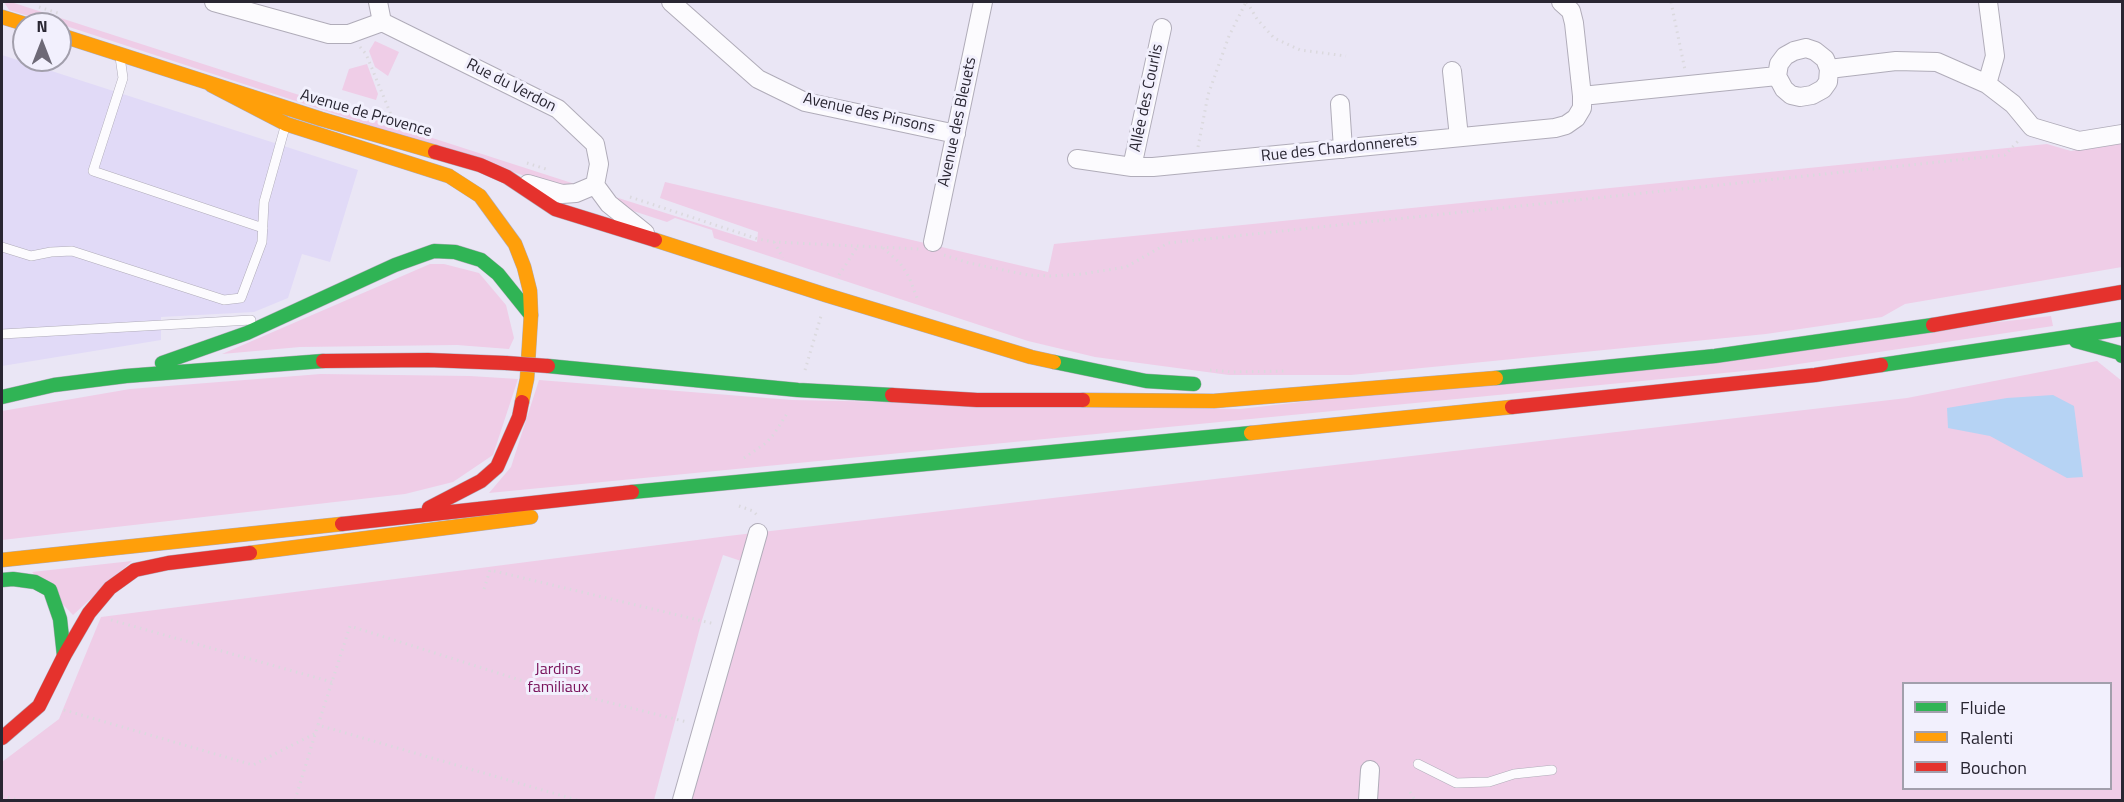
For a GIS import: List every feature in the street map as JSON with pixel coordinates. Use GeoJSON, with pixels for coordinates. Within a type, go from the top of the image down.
{"type":"FeatureCollection","features":[{"type":"Feature","properties":{"kind":"main road","name":"Avenue de Provence"},"geometry":{"type":"LineString","coordinates":[[72,39],[321,119],[455,157],[507,177],[555,209],[826,296],[1031,357],[1146,381],[1322,393]]}},
{"type":"Feature","properties":{"kind":"main road"},"geometry":{"type":"LineString","coordinates":[[211,85],[286,123],[448,176],[480,196],[502,224],[518,252],[530,291],[531,315],[525,395],[519,417],[497,467],[481,481],[414,516]]}},
{"type":"Feature","properties":{"kind":"main road"},"geometry":{"type":"LineString","coordinates":[[126,376],[247,333],[395,265],[434,251],[467,254],[481,260],[498,274],[531,315]]}},
{"type":"Feature","properties":{"kind":"main road"},"geometry":{"type":"LineString","coordinates":[[2,397],[54,385],[126,376],[316,361],[428,360],[548,366],[798,390],[977,400],[1214,401],[1715,356],[1921,327],[2122,292]]}},
{"type":"Feature","properties":{"kind":"main road"},"geometry":{"type":"LineString","coordinates":[[2,560],[654,490],[1444,414],[1792,377],[2122,329]]}},
{"type":"Feature","properties":{"kind":"main road"},"geometry":{"type":"LineString","coordinates":[[2059,337],[2120,353],[2122,356]]}},
{"type":"Feature","properties":{"kind":"main road"},"geometry":{"type":"LineString","coordinates":[[2,738],[39,706],[89,613],[110,588],[135,570],[168,563],[585,510],[654,490]]}},
{"type":"Feature","properties":{"kind":"main road"},"geometry":{"type":"LineString","coordinates":[[2,580],[35,582],[50,590],[60,619],[64,656]]}},
{"type":"Feature","properties":{"kind":"street"},"geometry":{"type":"LineString","coordinates":[[214,2],[329,34],[349,34],[382,22],[378,2]]}},
{"type":"Feature","properties":{"kind":"street","name":"Avenue des Pinsons"},"geometry":{"type":"LineString","coordinates":[[671,2],[758,79],[805,102],[956,134]]}},
{"type":"Feature","properties":{"kind":"street","name":"Avenue des Bleuets"},"geometry":{"type":"LineString","coordinates":[[935,248],[983,2]]}},
{"type":"Feature","properties":{"kind":"street","name":"Rue des Chardonnerets"},"geometry":{"type":"LineString","coordinates":[[1077,159],[1132,167],[1195,163],[1555,128],[1566,125],[1576,118],[1582,108],[1582,96],[1574,23],[1571,11],[1561,2]]}},
{"type":"Feature","properties":{"kind":"street"},"geometry":{"type":"LineString","coordinates":[[1987,84],[1995,56],[1988,2]]}},
{"type":"Feature","properties":{"kind":"street","name":"Rue du Verdon"},"geometry":{"type":"LineString","coordinates":[[382,22],[558,109],[595,144],[599,164],[595,185]]}},
{"type":"Feature","properties":{"kind":"street","name":"Allée des Courlis"},"geometry":{"type":"LineString","coordinates":[[1132,167],[1162,28]]}},
{"type":"Feature","properties":{"kind":"street"},"geometry":{"type":"LineString","coordinates":[[1806,48],[1815,51],[1825,59],[1829,69],[1828,82],[1823,89],[1812,95],[1800,97],[1791,95],[1784,89],[1777,76],[1779,64],[1785,56],[1806,48]]}},
{"type":"Feature","properties":{"kind":"street"},"geometry":{"type":"LineString","coordinates":[[1829,69],[1896,61],[1937,62],[1987,84],[2013,104],[2032,127],[2079,141],[2122,134]]}},
{"type":"Feature","properties":{"kind":"street"},"geometry":{"type":"LineString","coordinates":[[1452,71],[1459,137]]}},
{"type":"Feature","properties":{"kind":"street"},"geometry":{"type":"LineString","coordinates":[[1582,96],[1777,76]]}},
{"type":"Feature","properties":{"kind":"street"},"geometry":{"type":"LineString","coordinates":[[1340,104],[1343,148]]}},
{"type":"Feature","properties":{"kind":"street"},"geometry":{"type":"LineString","coordinates":[[507,177],[562,194],[576,193],[595,185],[609,204],[655,240]]}},
{"type":"Feature","properties":{"kind":"street"},"geometry":{"type":"LineString","coordinates":[[682,801],[758,532]]}},
{"type":"Feature","properties":{"kind":"street"},"geometry":{"type":"LineString","coordinates":[[1368,801],[1370,770]]}},
{"type":"Feature","properties":{"kind":"lane"},"geometry":{"type":"LineString","coordinates":[[119,55],[123,78],[93,171],[263,228]]}},
{"type":"Feature","properties":{"kind":"lane"},"geometry":{"type":"LineString","coordinates":[[2,247],[31,256],[72,251],[224,300],[241,298],[262,243],[264,202],[286,123],[321,119]]}},
{"type":"Feature","properties":{"kind":"lane"},"geometry":{"type":"LineString","coordinates":[[2,334],[279,318]]}},
{"type":"Feature","properties":{"kind":"lane"},"geometry":{"type":"LineString","coordinates":[[1418,764],[1456,783],[1489,782],[1514,774],[1552,770]]}},
{"type":"Feature","properties":{"kind":"path"},"geometry":{"type":"LineString","coordinates":[[1246,2],[1274,38],[1299,50],[1346,56]]}},
{"type":"Feature","properties":{"kind":"path"},"geometry":{"type":"LineString","coordinates":[[1195,163],[1208,95],[1229,36],[1246,2]]}},
{"type":"Feature","properties":{"kind":"path"},"geometry":{"type":"LineString","coordinates":[[1671,2],[1688,84]]}},
{"type":"Feature","properties":{"kind":"path"},"geometry":{"type":"LineString","coordinates":[[349,34],[366,54],[393,121]]}},
{"type":"Feature","properties":{"kind":"path"},"geometry":{"type":"LineString","coordinates":[[935,248],[969,263],[1028,275],[1082,274],[1126,267],[1168,243],[2005,155],[2032,127]]}},
{"type":"Feature","properties":{"kind":"path"},"geometry":{"type":"LineString","coordinates":[[774,242],[787,265]]}},
{"type":"Feature","properties":{"kind":"path"},"geometry":{"type":"LineString","coordinates":[[883,248],[900,263],[909,277],[920,307]]}},
{"type":"Feature","properties":{"kind":"path"},"geometry":{"type":"LineString","coordinates":[[1208,370],[1289,371]]}},
{"type":"Feature","properties":{"kind":"path"},"geometry":{"type":"LineString","coordinates":[[484,589],[490,570],[716,625]]}},
{"type":"Feature","properties":{"kind":"path"},"geometry":{"type":"LineString","coordinates":[[101,617],[332,682]]}},
{"type":"Feature","properties":{"kind":"path"},"geometry":{"type":"LineString","coordinates":[[295,801],[350,626],[523,681],[688,722]]}},
{"type":"Feature","properties":{"kind":"path"},"geometry":{"type":"LineString","coordinates":[[64,710],[253,765],[316,733]]}},
{"type":"Feature","properties":{"kind":"path"},"geometry":{"type":"LineString","coordinates":[[318,725],[577,801]]}},
{"type":"Feature","properties":{"kind":"path"},"geometry":{"type":"LineString","coordinates":[[1410,792],[1415,801]]}},
{"type":"Feature","properties":{"kind":"path"},"geometry":{"type":"LineString","coordinates":[[2,796],[18,801]]}},
{"type":"Feature","properties":{"kind":"shaded area"},"geometry":{"type":"Polygon","coordinates":[[[2,55],[12,58],[12,72],[55,72],[358,170],[330,262],[302,254],[288,298],[254,312],[161,317],[161,340],[2,366],[2,55]]]}},
{"type":"Feature","properties":{"kind":"green space"},"geometry":{"type":"Polygon","coordinates":[[[4,2],[42,12],[15,12],[9,10],[4,2]]]}},
{"type":"Feature","properties":{"kind":"green space"},"geometry":{"type":"Polygon","coordinates":[[[72,22],[578,185],[568,190],[72,28],[72,22]]]}},
{"type":"Feature","properties":{"kind":"green space"},"geometry":{"type":"Polygon","coordinates":[[[375,41],[399,52],[388,76],[375,67],[369,51],[375,41]]]}},
{"type":"Feature","properties":{"kind":"green space"},"geometry":{"type":"Polygon","coordinates":[[[367,64],[378,94],[376,100],[342,90],[349,69],[367,64]]]}},
{"type":"Feature","properties":{"kind":"green space"},"geometry":{"type":"Polygon","coordinates":[[[2122,142],[2122,267],[1905,304],[1882,317],[1766,334],[1351,375],[1229,375],[1095,357],[1028,341],[714,238],[712,230],[675,218],[667,222],[621,207],[612,196],[757,242],[758,232],[660,198],[665,182],[1048,272],[1054,244],[2047,144],[2071,151],[2122,142]]]}},
{"type":"Feature","properties":{"kind":"green space"},"geometry":{"type":"Polygon","coordinates":[[[430,264],[444,264],[479,273],[506,305],[514,338],[509,349],[457,345],[300,347],[222,354],[430,264]]]}},
{"type":"Feature","properties":{"kind":"green space"},"geometry":{"type":"Polygon","coordinates":[[[2051,316],[2053,326],[1765,369],[489,493],[511,467],[539,380],[792,400],[1240,409],[2051,316]]]}},
{"type":"Feature","properties":{"kind":"green space","name":"Jardins familiaux"},"geometry":{"type":"Polygon","coordinates":[[[2097,361],[2122,381],[2122,800],[686,800],[750,564],[723,555],[702,620],[654,800],[2,800],[2,762],[59,719],[101,617],[728,536],[1907,398],[2097,361]]]}},
{"type":"Feature","properties":{"kind":"green space"},"geometry":{"type":"Polygon","coordinates":[[[321,374],[518,379],[493,455],[453,482],[405,494],[2,540],[2,411],[130,389],[321,374]]]}},
{"type":"Feature","properties":{"kind":"green space"},"geometry":{"type":"Polygon","coordinates":[[[132,561],[73,615],[32,572],[132,561]]]}},
{"type":"Feature","properties":{"kind":"water"},"geometry":{"type":"Polygon","coordinates":[[[2053,395],[2074,406],[2083,477],[2067,478],[1990,436],[1948,428],[1947,408],[2007,398],[2053,395]]]}},
{"type":"Feature","properties":{"kind":"traffic: fast"},"geometry":{"type":"LineString","coordinates":[[162,363],[247,333],[395,265],[434,251],[455,252],[481,260],[498,274],[531,315]]}},
{"type":"Feature","properties":{"kind":"traffic: fast"},"geometry":{"type":"LineString","coordinates":[[1496,378],[1715,356],[1933,325]]}},
{"type":"Feature","properties":{"kind":"traffic: fast"},"geometry":{"type":"LineString","coordinates":[[1881,365],[2122,329]]}},
{"type":"Feature","properties":{"kind":"traffic: fast"},"geometry":{"type":"LineString","coordinates":[[2076,341],[2120,353],[2122,356]]}},
{"type":"Feature","properties":{"kind":"traffic: fast"},"geometry":{"type":"LineString","coordinates":[[2,397],[54,385],[126,376],[323,361]]}},
{"type":"Feature","properties":{"kind":"traffic: fast"},"geometry":{"type":"LineString","coordinates":[[1054,362],[1146,381],[1194,384]]}},
{"type":"Feature","properties":{"kind":"traffic: fast"},"geometry":{"type":"LineString","coordinates":[[548,366],[798,390],[892,395]]}},
{"type":"Feature","properties":{"kind":"traffic: fast"},"geometry":{"type":"LineString","coordinates":[[632,492],[1251,433]]}},
{"type":"Feature","properties":{"kind":"traffic: fast"},"geometry":{"type":"LineString","coordinates":[[2,580],[35,582],[50,590],[60,619],[64,656]]}},
{"type":"Feature","properties":{"kind":"traffic: slow"},"geometry":{"type":"LineString","coordinates":[[2,17],[12,20]]}},
{"type":"Feature","properties":{"kind":"traffic: slow"},"geometry":{"type":"LineString","coordinates":[[72,39],[321,119],[435,152]]}},
{"type":"Feature","properties":{"kind":"traffic: slow"},"geometry":{"type":"LineString","coordinates":[[211,85],[286,124],[449,176],[480,196],[515,244],[530,291],[531,315],[527,379],[522,402]]}},
{"type":"Feature","properties":{"kind":"traffic: slow"},"geometry":{"type":"LineString","coordinates":[[655,240],[826,295],[1054,362]]}},
{"type":"Feature","properties":{"kind":"traffic: slow"},"geometry":{"type":"LineString","coordinates":[[1083,400],[1214,401],[1496,378]]}},
{"type":"Feature","properties":{"kind":"traffic: slow"},"geometry":{"type":"LineString","coordinates":[[1251,433],[1512,407]]}},
{"type":"Feature","properties":{"kind":"traffic: slow"},"geometry":{"type":"LineString","coordinates":[[250,553],[531,517]]}},
{"type":"Feature","properties":{"kind":"traffic: slow"},"geometry":{"type":"LineString","coordinates":[[2,560],[342,524]]}},
{"type":"Feature","properties":{"kind":"traffic: jam"},"geometry":{"type":"LineString","coordinates":[[435,152],[480,165],[507,177],[555,209],[655,240]]}},
{"type":"Feature","properties":{"kind":"traffic: jam"},"geometry":{"type":"LineString","coordinates":[[1933,325],[2122,292]]}},
{"type":"Feature","properties":{"kind":"traffic: jam"},"geometry":{"type":"LineString","coordinates":[[323,361],[428,360],[506,363]]}},
{"type":"Feature","properties":{"kind":"traffic: jam"},"geometry":{"type":"LineString","coordinates":[[506,363],[548,366]]}},
{"type":"Feature","properties":{"kind":"traffic: jam"},"geometry":{"type":"LineString","coordinates":[[1512,407],[1815,375],[1881,365]]}},
{"type":"Feature","properties":{"kind":"traffic: jam"},"geometry":{"type":"LineString","coordinates":[[892,395],[977,400],[1083,400]]}},
{"type":"Feature","properties":{"kind":"traffic: jam"},"geometry":{"type":"LineString","coordinates":[[429,508],[481,481],[497,467],[519,417],[522,402]]}},
{"type":"Feature","properties":{"kind":"traffic: jam"},"geometry":{"type":"LineString","coordinates":[[342,524],[632,492]]}},
{"type":"Feature","properties":{"kind":"traffic: jam"},"geometry":{"type":"LineString","coordinates":[[2,738],[39,706],[89,613],[110,588],[135,570],[168,563],[250,553]]}}]}
